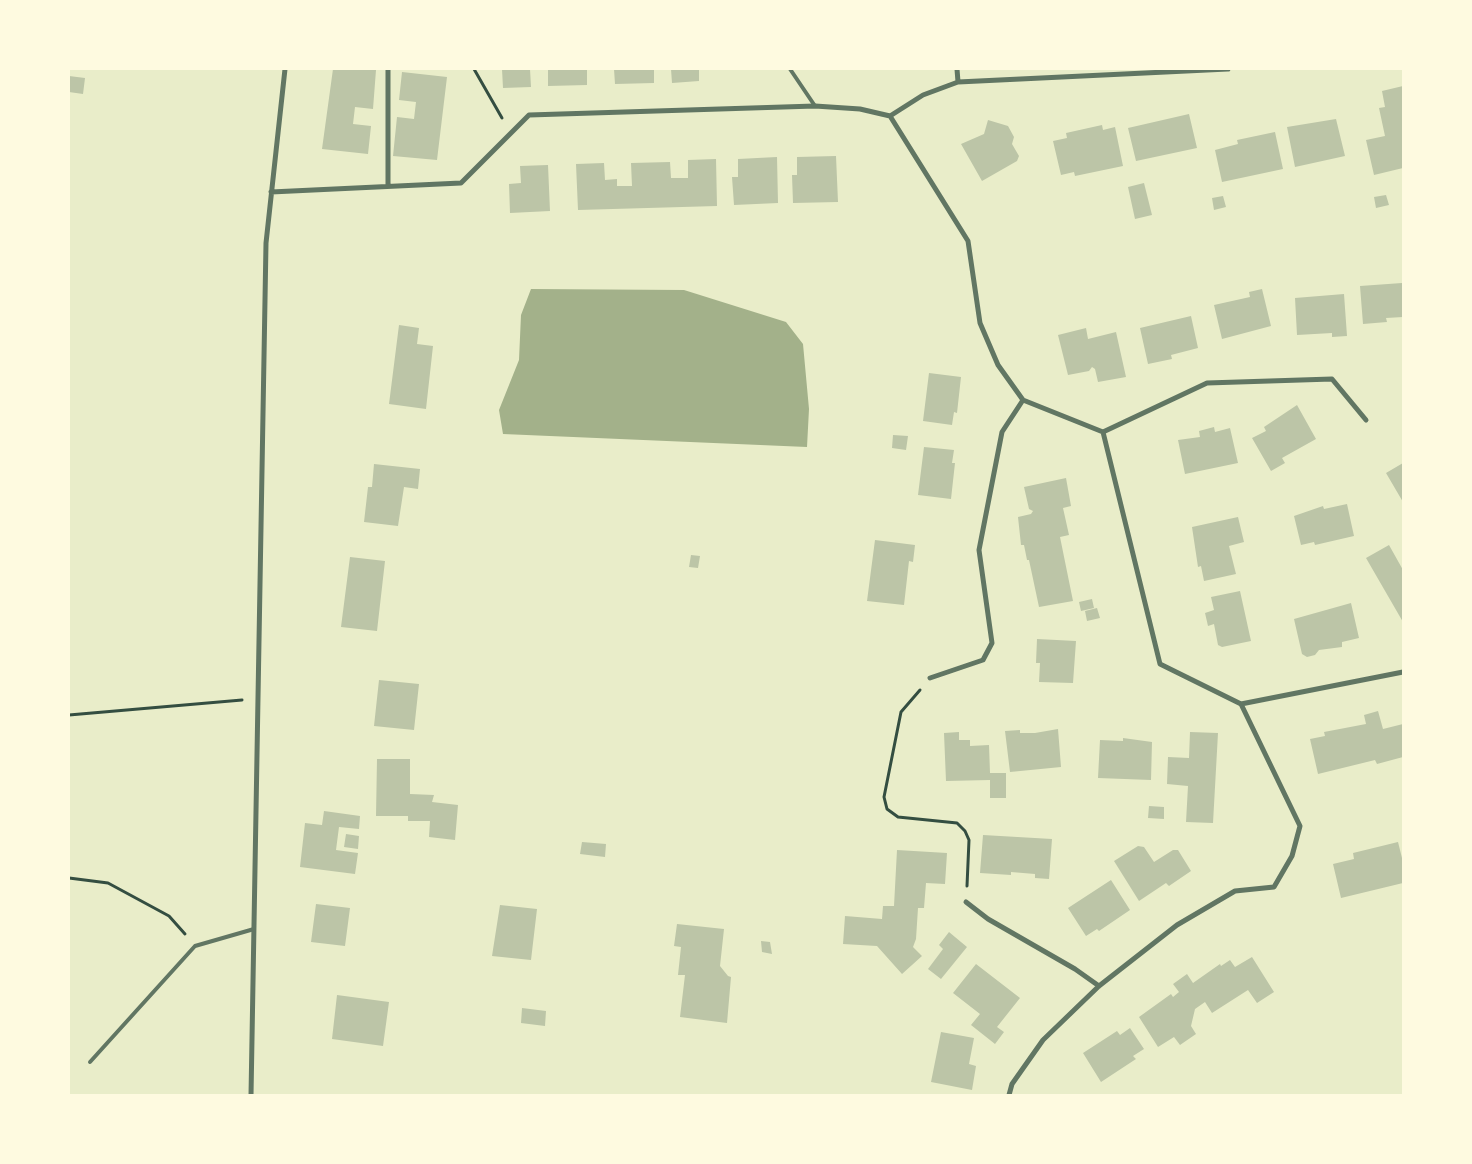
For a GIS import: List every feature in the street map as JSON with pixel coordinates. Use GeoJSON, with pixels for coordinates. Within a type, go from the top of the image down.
{"type":"FeatureCollection","features":[{"type":"Feature","properties":{"kind":"street"},"geometry":{"type":"LineString","coordinates":[[251,1095],[266,253],[270,192],[285,69]]}},
{"type":"Feature","properties":{"kind":"street"},"geometry":{"type":"LineString","coordinates":[[388,69],[388,186]]}},
{"type":"Feature","properties":{"kind":"street"},"geometry":{"type":"LineString","coordinates":[[958,69],[958,82]]}},
{"type":"Feature","properties":{"kind":"street"},"geometry":{"type":"LineString","coordinates":[[890,116],[923,95],[958,82],[1228,69]]}},
{"type":"Feature","properties":{"kind":"street"},"geometry":{"type":"LineString","coordinates":[[270,192],[461,183],[530,115],[815,106],[860,109],[890,116],[968,241],[980,323],[998,365],[1023,400],[1103,432],[1207,383],[1332,379],[1366,420]]}},
{"type":"Feature","properties":{"kind":"street"},"geometry":{"type":"LineString","coordinates":[[930,678],[983,660],[992,643],[979,550],[1002,432],[1023,400]]}},
{"type":"Feature","properties":{"kind":"street"},"geometry":{"type":"LineString","coordinates":[[1103,432],[1160,664],[1241,704],[1403,672]]}},
{"type":"Feature","properties":{"kind":"street"},"geometry":{"type":"LineString","coordinates":[[1009,1095],[1012,1084],[1043,1040],[1099,986],[1177,925],[1235,891],[1274,887],[1292,856],[1300,826],[1241,704]]}},
{"type":"Feature","properties":{"kind":"street"},"geometry":{"type":"LineString","coordinates":[[966,902],[988,919],[1075,969],[1099,986]]}},
{"type":"Feature","properties":{"kind":"lane"},"geometry":{"type":"LineString","coordinates":[[790,69],[815,106]]}},
{"type":"Feature","properties":{"kind":"lane"},"geometry":{"type":"LineString","coordinates":[[90,1062],[195,946],[254,929]]}},
{"type":"Feature","properties":{"kind":"path"},"geometry":{"type":"LineString","coordinates":[[474,69],[511,133]]}},
{"type":"Feature","properties":{"kind":"path"},"geometry":{"type":"LineString","coordinates":[[930,678],[901,712],[884,797],[887,809],[898,817],[957,823],[965,831],[969,840],[966,902]]}},
{"type":"Feature","properties":{"kind":"path"},"geometry":{"type":"LineString","coordinates":[[69,715],[259,699]]}},
{"type":"Feature","properties":{"kind":"path"},"geometry":{"type":"LineString","coordinates":[[69,878],[108,883],[169,916],[195,946]]}},
{"type":"Feature","properties":{"kind":"shaded area"},"geometry":{"type":"Polygon","coordinates":[[[531,289],[684,290],[786,322],[803,344],[809,409],[807,447],[503,434],[499,410],[519,360],[521,315],[531,289]]]}},
{"type":"Feature","properties":{"kind":"building"},"geometry":{"type":"Polygon","coordinates":[[[333,69],[376,70],[373,109],[355,107],[353,124],[371,126],[368,154],[322,149],[333,69]]]}},
{"type":"Feature","properties":{"kind":"building"},"geometry":{"type":"Polygon","coordinates":[[[502,69],[530,69],[531,87],[503,88],[502,69]]]}},
{"type":"Feature","properties":{"kind":"building"},"geometry":{"type":"Polygon","coordinates":[[[548,69],[587,69],[587,85],[548,86],[548,69]]]}},
{"type":"Feature","properties":{"kind":"building"},"geometry":{"type":"Polygon","coordinates":[[[614,69],[654,69],[654,83],[615,84],[614,69]]]}},
{"type":"Feature","properties":{"kind":"building"},"geometry":{"type":"Polygon","coordinates":[[[671,69],[699,69],[699,81],[672,83],[671,69]]]}},
{"type":"Feature","properties":{"kind":"building"},"geometry":{"type":"Polygon","coordinates":[[[402,72],[447,77],[437,160],[393,156],[397,117],[414,119],[416,102],[399,100],[402,72]]]}},
{"type":"Feature","properties":{"kind":"building"},"geometry":{"type":"Polygon","coordinates":[[[69,76],[85,78],[83,94],[69,92],[69,76]]]}},
{"type":"Feature","properties":{"kind":"building"},"geometry":{"type":"Polygon","coordinates":[[[1403,86],[1403,168],[1374,175],[1366,140],[1385,136],[1379,108],[1385,107],[1382,91],[1403,86]]]}},
{"type":"Feature","properties":{"kind":"building"},"geometry":{"type":"Polygon","coordinates":[[[1189,114],[1197,148],[1136,161],[1128,128],[1189,114]]]}},
{"type":"Feature","properties":{"kind":"building"},"geometry":{"type":"Polygon","coordinates":[[[1336,119],[1345,156],[1295,167],[1287,127],[1336,119]]]}},
{"type":"Feature","properties":{"kind":"building"},"geometry":{"type":"Polygon","coordinates":[[[988,120],[1008,126],[1014,137],[1012,144],[1019,156],[1017,161],[982,181],[961,144],[984,134],[988,120]]]}},
{"type":"Feature","properties":{"kind":"building"},"geometry":{"type":"Polygon","coordinates":[[[1102,125],[1103,130],[1115,127],[1123,166],[1075,176],[1074,172],[1061,175],[1053,141],[1067,138],[1066,133],[1102,125]]]}},
{"type":"Feature","properties":{"kind":"building"},"geometry":{"type":"Polygon","coordinates":[[[1275,132],[1283,169],[1222,182],[1215,150],[1238,144],[1237,140],[1275,132]]]}},
{"type":"Feature","properties":{"kind":"building"},"geometry":{"type":"Polygon","coordinates":[[[836,156],[838,202],[793,203],[792,175],[797,175],[797,157],[836,156]]]}},
{"type":"Feature","properties":{"kind":"building"},"geometry":{"type":"Polygon","coordinates":[[[777,157],[778,203],[734,205],[732,177],[738,177],[738,159],[777,157]]]}},
{"type":"Feature","properties":{"kind":"building"},"geometry":{"type":"Polygon","coordinates":[[[716,159],[717,206],[578,210],[576,164],[604,163],[605,180],[617,179],[617,186],[632,186],[631,163],[670,162],[671,178],[688,178],[688,160],[716,159]]]}},
{"type":"Feature","properties":{"kind":"building"},"geometry":{"type":"Polygon","coordinates":[[[548,165],[550,211],[510,213],[509,184],[521,183],[520,166],[548,165]]]}},
{"type":"Feature","properties":{"kind":"building"},"geometry":{"type":"Polygon","coordinates":[[[1144,183],[1152,215],[1135,219],[1128,187],[1144,183]]]}},
{"type":"Feature","properties":{"kind":"building"},"geometry":{"type":"Polygon","coordinates":[[[1386,195],[1389,205],[1376,208],[1374,197],[1386,195]]]}},
{"type":"Feature","properties":{"kind":"building"},"geometry":{"type":"Polygon","coordinates":[[[1223,196],[1226,207],[1214,210],[1212,198],[1223,196]]]}},
{"type":"Feature","properties":{"kind":"building"},"geometry":{"type":"Polygon","coordinates":[[[1402,283],[1403,317],[1386,318],[1387,322],[1363,324],[1360,286],[1402,283]]]}},
{"type":"Feature","properties":{"kind":"building"},"geometry":{"type":"Polygon","coordinates":[[[1262,289],[1271,326],[1222,339],[1214,305],[1250,297],[1249,292],[1262,289]]]}},
{"type":"Feature","properties":{"kind":"building"},"geometry":{"type":"Polygon","coordinates":[[[1344,294],[1347,336],[1332,337],[1332,333],[1297,335],[1295,298],[1344,294]]]}},
{"type":"Feature","properties":{"kind":"building"},"geometry":{"type":"Polygon","coordinates":[[[1191,316],[1198,348],[1171,355],[1172,359],[1148,364],[1140,328],[1191,316]]]}},
{"type":"Feature","properties":{"kind":"building"},"geometry":{"type":"Polygon","coordinates":[[[399,325],[419,328],[417,344],[433,346],[426,409],[389,404],[399,325]]]}},
{"type":"Feature","properties":{"kind":"building"},"geometry":{"type":"Polygon","coordinates":[[[1086,328],[1088,339],[1116,332],[1126,377],[1098,382],[1095,369],[1092,367],[1089,371],[1068,375],[1058,335],[1086,328]]]}},
{"type":"Feature","properties":{"kind":"building"},"geometry":{"type":"Polygon","coordinates":[[[929,373],[961,377],[957,413],[954,412],[952,425],[923,421],[929,373]]]}},
{"type":"Feature","properties":{"kind":"building"},"geometry":{"type":"Polygon","coordinates":[[[1297,405],[1316,439],[1282,458],[1285,463],[1271,471],[1252,438],[1266,431],[1264,427],[1297,405]]]}},
{"type":"Feature","properties":{"kind":"building"},"geometry":{"type":"Polygon","coordinates":[[[1214,427],[1215,432],[1230,428],[1238,463],[1185,474],[1178,440],[1200,437],[1199,431],[1214,427]]]}},
{"type":"Feature","properties":{"kind":"building"},"geometry":{"type":"Polygon","coordinates":[[[893,435],[908,436],[906,450],[892,448],[893,435]]]}},
{"type":"Feature","properties":{"kind":"building"},"geometry":{"type":"Polygon","coordinates":[[[924,447],[954,450],[952,463],[955,463],[951,499],[918,495],[924,447]]]}},
{"type":"Feature","properties":{"kind":"building"},"geometry":{"type":"Polygon","coordinates":[[[1403,463],[1403,502],[1386,473],[1403,463]]]}},
{"type":"Feature","properties":{"kind":"building"},"geometry":{"type":"Polygon","coordinates":[[[374,464],[420,469],[418,489],[404,487],[398,526],[364,522],[368,487],[372,487],[374,464]]]}},
{"type":"Feature","properties":{"kind":"building"},"geometry":{"type":"Polygon","coordinates":[[[1066,478],[1071,506],[1063,508],[1069,535],[1060,537],[1073,601],[1039,607],[1029,560],[1027,560],[1024,545],[1021,545],[1018,517],[1031,514],[1033,511],[1029,509],[1024,487],[1066,478]]]}},
{"type":"Feature","properties":{"kind":"building"},"geometry":{"type":"Polygon","coordinates":[[[1347,504],[1354,536],[1315,545],[1314,542],[1301,545],[1294,516],[1323,506],[1324,509],[1347,504]]]}},
{"type":"Feature","properties":{"kind":"building"},"geometry":{"type":"Polygon","coordinates":[[[1238,517],[1244,542],[1229,546],[1236,574],[1204,581],[1201,566],[1198,567],[1192,527],[1238,517]]]}},
{"type":"Feature","properties":{"kind":"building"},"geometry":{"type":"Polygon","coordinates":[[[875,540],[915,545],[913,562],[909,561],[904,605],[867,601],[875,540]]]}},
{"type":"Feature","properties":{"kind":"building"},"geometry":{"type":"Polygon","coordinates":[[[1389,545],[1403,570],[1403,622],[1366,558],[1389,545]]]}},
{"type":"Feature","properties":{"kind":"building"},"geometry":{"type":"Polygon","coordinates":[[[691,555],[700,556],[698,568],[689,567],[691,555]]]}},
{"type":"Feature","properties":{"kind":"building"},"geometry":{"type":"Polygon","coordinates":[[[350,557],[385,561],[377,631],[341,627],[350,557]]]}},
{"type":"Feature","properties":{"kind":"building"},"geometry":{"type":"Polygon","coordinates":[[[1240,591],[1251,641],[1222,647],[1218,645],[1214,624],[1208,626],[1205,613],[1214,610],[1211,597],[1240,591]]]}},
{"type":"Feature","properties":{"kind":"building"},"geometry":{"type":"Polygon","coordinates":[[[1092,599],[1094,608],[1081,611],[1079,602],[1092,599]]]}},
{"type":"Feature","properties":{"kind":"building"},"geometry":{"type":"Polygon","coordinates":[[[1351,603],[1359,638],[1342,642],[1342,647],[1319,650],[1315,655],[1307,657],[1302,654],[1294,619],[1351,603]]]}},
{"type":"Feature","properties":{"kind":"building"},"geometry":{"type":"Polygon","coordinates":[[[1097,608],[1100,618],[1087,621],[1085,611],[1097,608]]]}},
{"type":"Feature","properties":{"kind":"building"},"geometry":{"type":"Polygon","coordinates":[[[1037,639],[1076,641],[1073,683],[1039,682],[1040,663],[1036,663],[1037,639]]]}},
{"type":"Feature","properties":{"kind":"building"},"geometry":{"type":"Polygon","coordinates":[[[379,680],[419,684],[414,730],[374,726],[379,680]]]}},
{"type":"Feature","properties":{"kind":"building"},"geometry":{"type":"Polygon","coordinates":[[[1378,711],[1383,729],[1403,724],[1403,757],[1377,764],[1375,760],[1318,774],[1310,739],[1325,736],[1324,732],[1366,724],[1364,715],[1378,711]]]}},
{"type":"Feature","properties":{"kind":"building"},"geometry":{"type":"Polygon","coordinates":[[[1058,729],[1061,767],[1010,772],[1005,731],[1020,730],[1020,733],[1035,733],[1058,729]]]}},
{"type":"Feature","properties":{"kind":"building"},"geometry":{"type":"Polygon","coordinates":[[[959,732],[959,740],[970,740],[970,746],[989,745],[990,773],[1006,773],[1006,798],[990,798],[990,780],[946,781],[944,733],[959,732]]]}},
{"type":"Feature","properties":{"kind":"building"},"geometry":{"type":"Polygon","coordinates":[[[1190,732],[1218,733],[1213,823],[1186,822],[1188,786],[1167,784],[1168,757],[1189,758],[1190,732]]]}},
{"type":"Feature","properties":{"kind":"building"},"geometry":{"type":"Polygon","coordinates":[[[1123,738],[1152,742],[1151,780],[1098,778],[1100,740],[1123,741],[1123,738]]]}},
{"type":"Feature","properties":{"kind":"building"},"geometry":{"type":"Polygon","coordinates":[[[377,759],[410,759],[410,794],[434,795],[432,802],[458,805],[455,840],[429,837],[430,821],[408,821],[408,816],[376,816],[377,759]]]}},
{"type":"Feature","properties":{"kind":"building"},"geometry":{"type":"Polygon","coordinates":[[[1149,806],[1164,807],[1164,819],[1148,818],[1149,806]]]}},
{"type":"Feature","properties":{"kind":"building"},"geometry":{"type":"Polygon","coordinates":[[[324,811],[360,816],[359,829],[339,827],[336,850],[358,853],[355,874],[300,867],[305,823],[322,825],[324,811]]]}},
{"type":"Feature","properties":{"kind":"building"},"geometry":{"type":"Polygon","coordinates":[[[346,834],[359,836],[358,849],[344,847],[346,834]]]}},
{"type":"Feature","properties":{"kind":"building"},"geometry":{"type":"Polygon","coordinates":[[[983,835],[1052,839],[1049,879],[1035,878],[1035,874],[1011,872],[1011,875],[980,873],[983,835]]]}},
{"type":"Feature","properties":{"kind":"building"},"geometry":{"type":"Polygon","coordinates":[[[582,842],[606,844],[605,857],[580,854],[582,842]]]}},
{"type":"Feature","properties":{"kind":"building"},"geometry":{"type":"Polygon","coordinates":[[[1398,842],[1403,862],[1403,883],[1341,898],[1333,864],[1354,859],[1353,853],[1398,842]]]}},
{"type":"Feature","properties":{"kind":"building"},"geometry":{"type":"Polygon","coordinates":[[[1138,846],[1144,847],[1154,862],[1173,850],[1178,850],[1191,871],[1169,886],[1166,883],[1139,901],[1114,861],[1138,846]]]}},
{"type":"Feature","properties":{"kind":"building"},"geometry":{"type":"Polygon","coordinates":[[[897,850],[947,853],[945,884],[926,883],[924,908],[918,908],[916,939],[913,947],[922,956],[902,974],[877,946],[843,944],[845,916],[882,919],[883,906],[894,906],[897,850]]]}},
{"type":"Feature","properties":{"kind":"building"},"geometry":{"type":"Polygon","coordinates":[[[1111,880],[1130,910],[1099,931],[1097,929],[1086,936],[1068,908],[1111,880]]]}},
{"type":"Feature","properties":{"kind":"building"},"geometry":{"type":"Polygon","coordinates":[[[316,904],[350,908],[345,946],[311,942],[316,904]]]}},
{"type":"Feature","properties":{"kind":"building"},"geometry":{"type":"Polygon","coordinates":[[[500,905],[537,909],[531,960],[492,956],[500,905]]]}},
{"type":"Feature","properties":{"kind":"building"},"geometry":{"type":"Polygon","coordinates":[[[677,924],[724,929],[720,966],[731,977],[727,1023],[680,1017],[685,975],[678,975],[681,947],[674,946],[677,924]]]}},
{"type":"Feature","properties":{"kind":"building"},"geometry":{"type":"Polygon","coordinates":[[[949,932],[967,947],[941,979],[928,969],[943,949],[939,945],[949,932]]]}},
{"type":"Feature","properties":{"kind":"building"},"geometry":{"type":"Polygon","coordinates":[[[761,941],[770,942],[772,954],[762,952],[761,941]]]}},
{"type":"Feature","properties":{"kind":"building"},"geometry":{"type":"Polygon","coordinates":[[[1252,957],[1274,992],[1257,1003],[1248,990],[1212,1013],[1205,1002],[1195,1009],[1191,1026],[1196,1034],[1180,1045],[1174,1037],[1158,1047],[1139,1017],[1171,994],[1173,997],[1179,992],[1173,984],[1187,974],[1193,983],[1220,964],[1221,966],[1230,960],[1235,967],[1252,957]]]}},
{"type":"Feature","properties":{"kind":"building"},"geometry":{"type":"Polygon","coordinates":[[[976,964],[1020,998],[997,1027],[1004,1032],[995,1044],[971,1025],[980,1014],[953,993],[976,964]]]}},
{"type":"Feature","properties":{"kind":"building"},"geometry":{"type":"Polygon","coordinates":[[[337,995],[389,1002],[383,1046],[332,1039],[337,995]]]}},
{"type":"Feature","properties":{"kind":"building"},"geometry":{"type":"Polygon","coordinates":[[[522,1008],[546,1011],[545,1026],[521,1023],[522,1008]]]}},
{"type":"Feature","properties":{"kind":"building"},"geometry":{"type":"Polygon","coordinates":[[[1130,1028],[1144,1049],[1133,1056],[1136,1059],[1101,1082],[1083,1053],[1117,1031],[1120,1035],[1130,1028]]]}},
{"type":"Feature","properties":{"kind":"building"},"geometry":{"type":"Polygon","coordinates":[[[941,1032],[974,1038],[969,1064],[976,1066],[972,1090],[931,1082],[941,1032]]]}}]}
